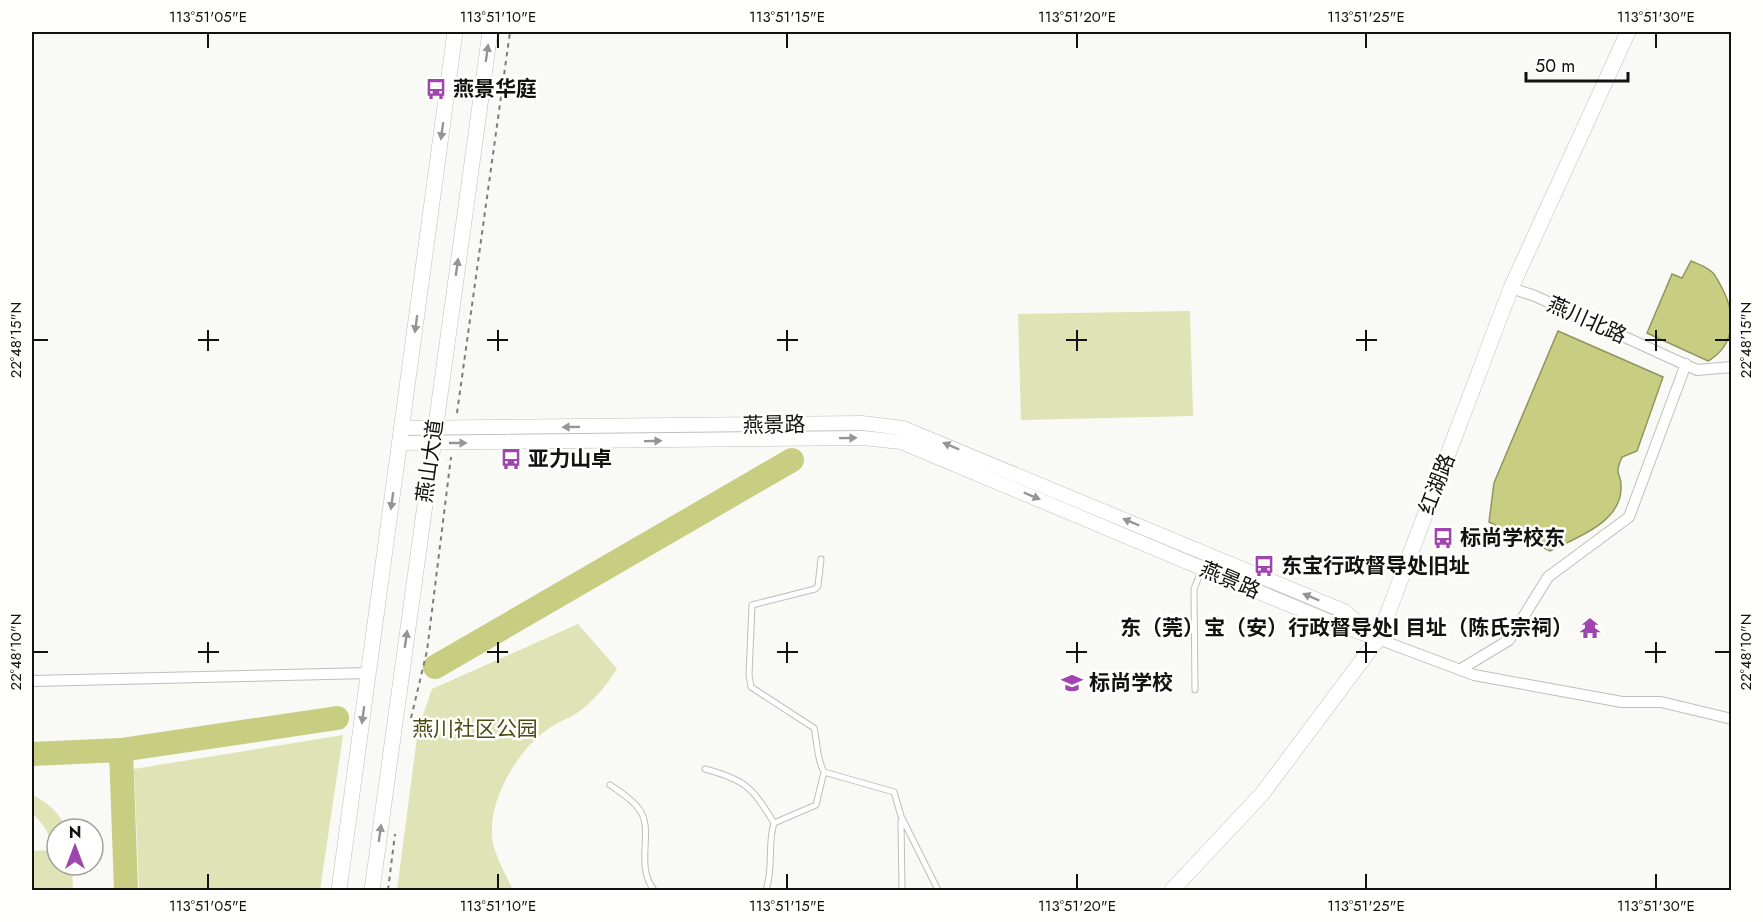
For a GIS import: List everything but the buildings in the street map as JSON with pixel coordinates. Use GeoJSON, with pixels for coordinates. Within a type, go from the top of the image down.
{"type":"FeatureCollection","features":[{"type":"Feature","properties":{"kind":"main road","name":"燕山大道"},"geometry":{"type":"LineString","coordinates":[[339,891],[455,32]]}},
{"type":"Feature","properties":{"kind":"main road","name":"燕山大道"},"geometry":{"type":"LineString","coordinates":[[372,891],[490,32]]}},
{"type":"Feature","properties":{"kind":"main road","name":"红湖路"},"geometry":{"type":"LineString","coordinates":[[1172,891],[1262,794],[1378,639],[1511,288],[1628,32]]}},
{"type":"Feature","properties":{"kind":"street","name":"燕川北路"},"geometry":{"type":"LineString","coordinates":[[1511,288],[1535,296],[1697,370],[1731,367]]}},
{"type":"Feature","properties":{"kind":"street"},"geometry":{"type":"LineString","coordinates":[[1461,669],[1509,640],[1548,578],[1629,517],[1686,364]]}},
{"type":"Feature","properties":{"kind":"street","name":"燕景路"},"geometry":{"type":"LineString","coordinates":[[433,436],[862,423],[903,428],[1344,611],[1378,639]]}},
{"type":"Feature","properties":{"kind":"street","name":"燕景路"},"geometry":{"type":"LineString","coordinates":[[401,436],[888,440],[923,450],[1335,624],[1378,639]]}},
{"type":"Feature","properties":{"kind":"street"},"geometry":{"type":"LineString","coordinates":[[1378,639],[1474,675],[1622,702],[1661,702],[1731,719]]}},
{"type":"Feature","properties":{"kind":"street"},"geometry":{"type":"LineString","coordinates":[[32,681],[368,673]]}},
{"type":"Feature","properties":{"kind":"lane"},"geometry":{"type":"LineString","coordinates":[[766,891],[771,875],[771,833],[774,824],[816,805],[824,772],[816,758],[817,742],[814,728],[751,687],[749,675],[752,605],[815,589],[818,586],[821,559]]}},
{"type":"Feature","properties":{"kind":"lane"},"geometry":{"type":"LineString","coordinates":[[1195,690],[1194,589],[1203,568]]}},
{"type":"Feature","properties":{"kind":"lane"},"geometry":{"type":"LineString","coordinates":[[705,770],[734,777],[750,788],[774,824]]}},
{"type":"Feature","properties":{"kind":"lane"},"geometry":{"type":"LineString","coordinates":[[824,772],[894,792],[901,816],[938,891]]}},
{"type":"Feature","properties":{"kind":"lane"},"geometry":{"type":"LineString","coordinates":[[610,785],[640,810],[645,822],[643,854],[647,882],[654,891]]}},
{"type":"Feature","properties":{"kind":"lane"},"geometry":{"type":"LineString","coordinates":[[901,816],[902,891]]}},
{"type":"Feature","properties":{"kind":"path"},"geometry":{"type":"LineString","coordinates":[[458,400],[510,32]]}},
{"type":"Feature","properties":{"kind":"path"},"geometry":{"type":"LineString","coordinates":[[409,728],[427,651],[451,456]]}},
{"type":"Feature","properties":{"kind":"path"},"geometry":{"type":"LineString","coordinates":[[388,891],[396,832]]}},
{"type":"Feature","properties":{"kind":"green space"},"geometry":{"type":"Polygon","coordinates":[[[1190,311],[1193,416],[1021,420],[1018,314],[1190,311]]]}},
{"type":"Feature","properties":{"kind":"green space","name":"燕川社区公园"},"geometry":{"type":"Polygon","coordinates":[[[578,624],[617,669],[588,704],[536,739],[505,781],[493,815],[492,832],[496,854],[513,890],[397,890],[418,730],[432,689],[578,624]]]}},
{"type":"Feature","properties":{"kind":"green space"},"geometry":{"type":"Polygon","coordinates":[[[343,735],[320,890],[139,890],[134,769],[343,735]]]}},
{"type":"Feature","properties":{"kind":"green space"},"geometry":{"type":"Polygon","coordinates":[[[32,794],[52,808],[59,817],[45,817],[45,828],[32,813],[32,794]]]}},
{"type":"Feature","properties":{"kind":"green space"},"geometry":{"type":"Polygon","coordinates":[[[45,850],[45,877],[72,877],[73,890],[32,890],[32,851],[45,850]]]}},
{"type":"Feature","properties":{"kind":"shaded area"},"geometry":{"type":"Polygon","coordinates":[[[1691,261],[1713,273],[1730,308],[1731,328],[1728,338],[1724,346],[1708,361],[1647,333],[1672,274],[1682,278],[1691,261]]]}},
{"type":"Feature","properties":{"kind":"shaded area"},"geometry":{"type":"Polygon","coordinates":[[[1558,331],[1663,377],[1637,451],[1622,457],[1619,463],[1621,488],[1619,500],[1613,511],[1595,528],[1550,551],[1489,522],[1494,483],[1558,331]]]}},
{"type":"Feature","properties":{"kind":"waterway"},"geometry":{"type":"LineString","coordinates":[[435,667],[792,460]]}},
{"type":"Feature","properties":{"kind":"waterway"},"geometry":{"type":"LineString","coordinates":[[32,754],[121,750],[337,718]]}},
{"type":"Feature","properties":{"kind":"waterway"},"geometry":{"type":"LineString","coordinates":[[121,750],[126,890]]}},
{"type":"Feature","properties":{"kind":"place","name":"燕景华庭"},"geometry":{"type":"Point","coordinates":[436,89]}},
{"type":"Feature","properties":{"kind":"place","name":"亚力山卓"},"geometry":{"type":"Point","coordinates":[511,459]}},
{"type":"Feature","properties":{"kind":"place","name":"标尚学校东"},"geometry":{"type":"Point","coordinates":[1443,538]}},
{"type":"Feature","properties":{"kind":"place","name":"东宝行政督导处旧址"},"geometry":{"type":"Point","coordinates":[1264,566]}},
{"type":"Feature","properties":{"kind":"place","name":"东（莞）宝（安）行政督导处l 目址（陈氏宗祠）"},"geometry":{"type":"Point","coordinates":[1590,628]}},
{"type":"Feature","properties":{"kind":"place","name":"标尚学校"},"geometry":{"type":"Point","coordinates":[1072,683]}}]}
